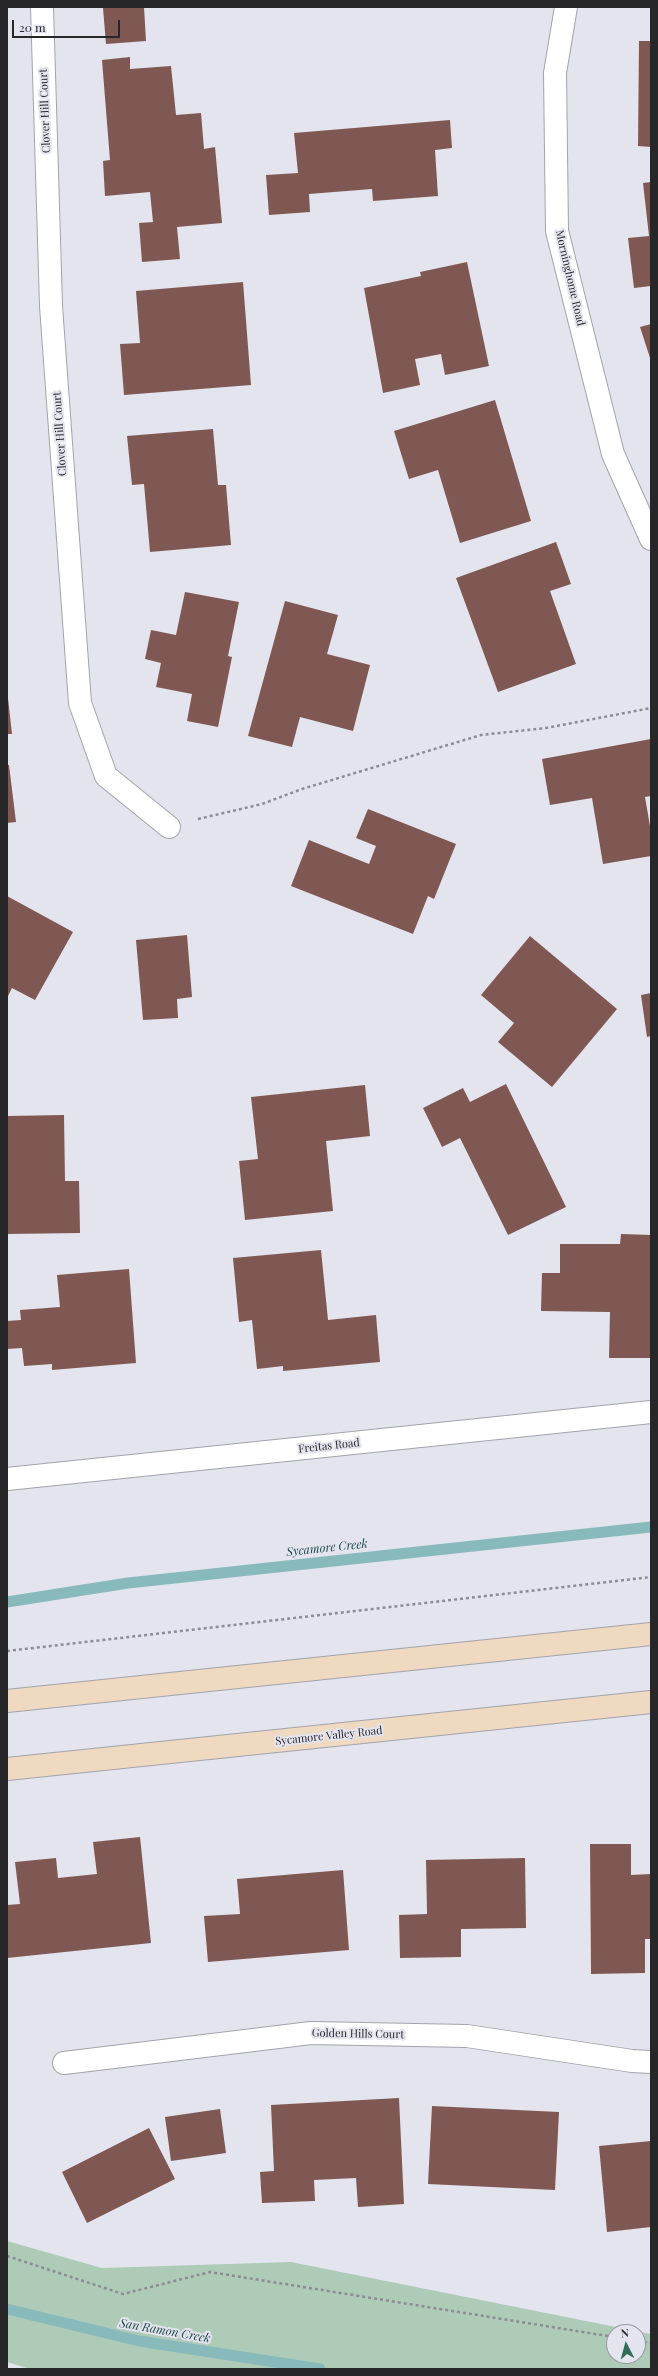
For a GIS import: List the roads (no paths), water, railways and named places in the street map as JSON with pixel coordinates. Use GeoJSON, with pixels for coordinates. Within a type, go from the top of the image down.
{"type":"FeatureCollection","features":[{"type":"Feature","properties":{"kind":"main road"},"geometry":{"type":"LineString","coordinates":[[7,1701],[651,1634]]}},
{"type":"Feature","properties":{"kind":"main road","name":"Sycamore Valley Road"},"geometry":{"type":"LineString","coordinates":[[7,1769],[651,1702]]}},
{"type":"Feature","properties":{"kind":"street","name":"Clover Hill Court"},"geometry":{"type":"LineString","coordinates":[[42,7],[51,306],[80,702],[106,776],[169,827]]}},
{"type":"Feature","properties":{"kind":"street","name":"Morninghome Road"},"geometry":{"type":"LineString","coordinates":[[566,7],[555,73],[557,231],[613,454],[651,539]]}},
{"type":"Feature","properties":{"kind":"street","name":"Freitas Road"},"geometry":{"type":"LineString","coordinates":[[7,1479],[651,1412]]}},
{"type":"Feature","properties":{"kind":"street","name":"Golden Hills Court"},"geometry":{"type":"LineString","coordinates":[[64,2063],[312,2033],[467,2036],[632,2061],[651,2062]]}},
{"type":"Feature","properties":{"kind":"waterway","name":"Sycamore Creek"},"geometry":{"type":"LineString","coordinates":[[7,1602],[128,1583],[651,1527]]}},
{"type":"Feature","properties":{"kind":"waterway","name":"San Ramon Creek"},"geometry":{"type":"LineString","coordinates":[[7,2309],[139,2341],[320,2369]]}}]}
